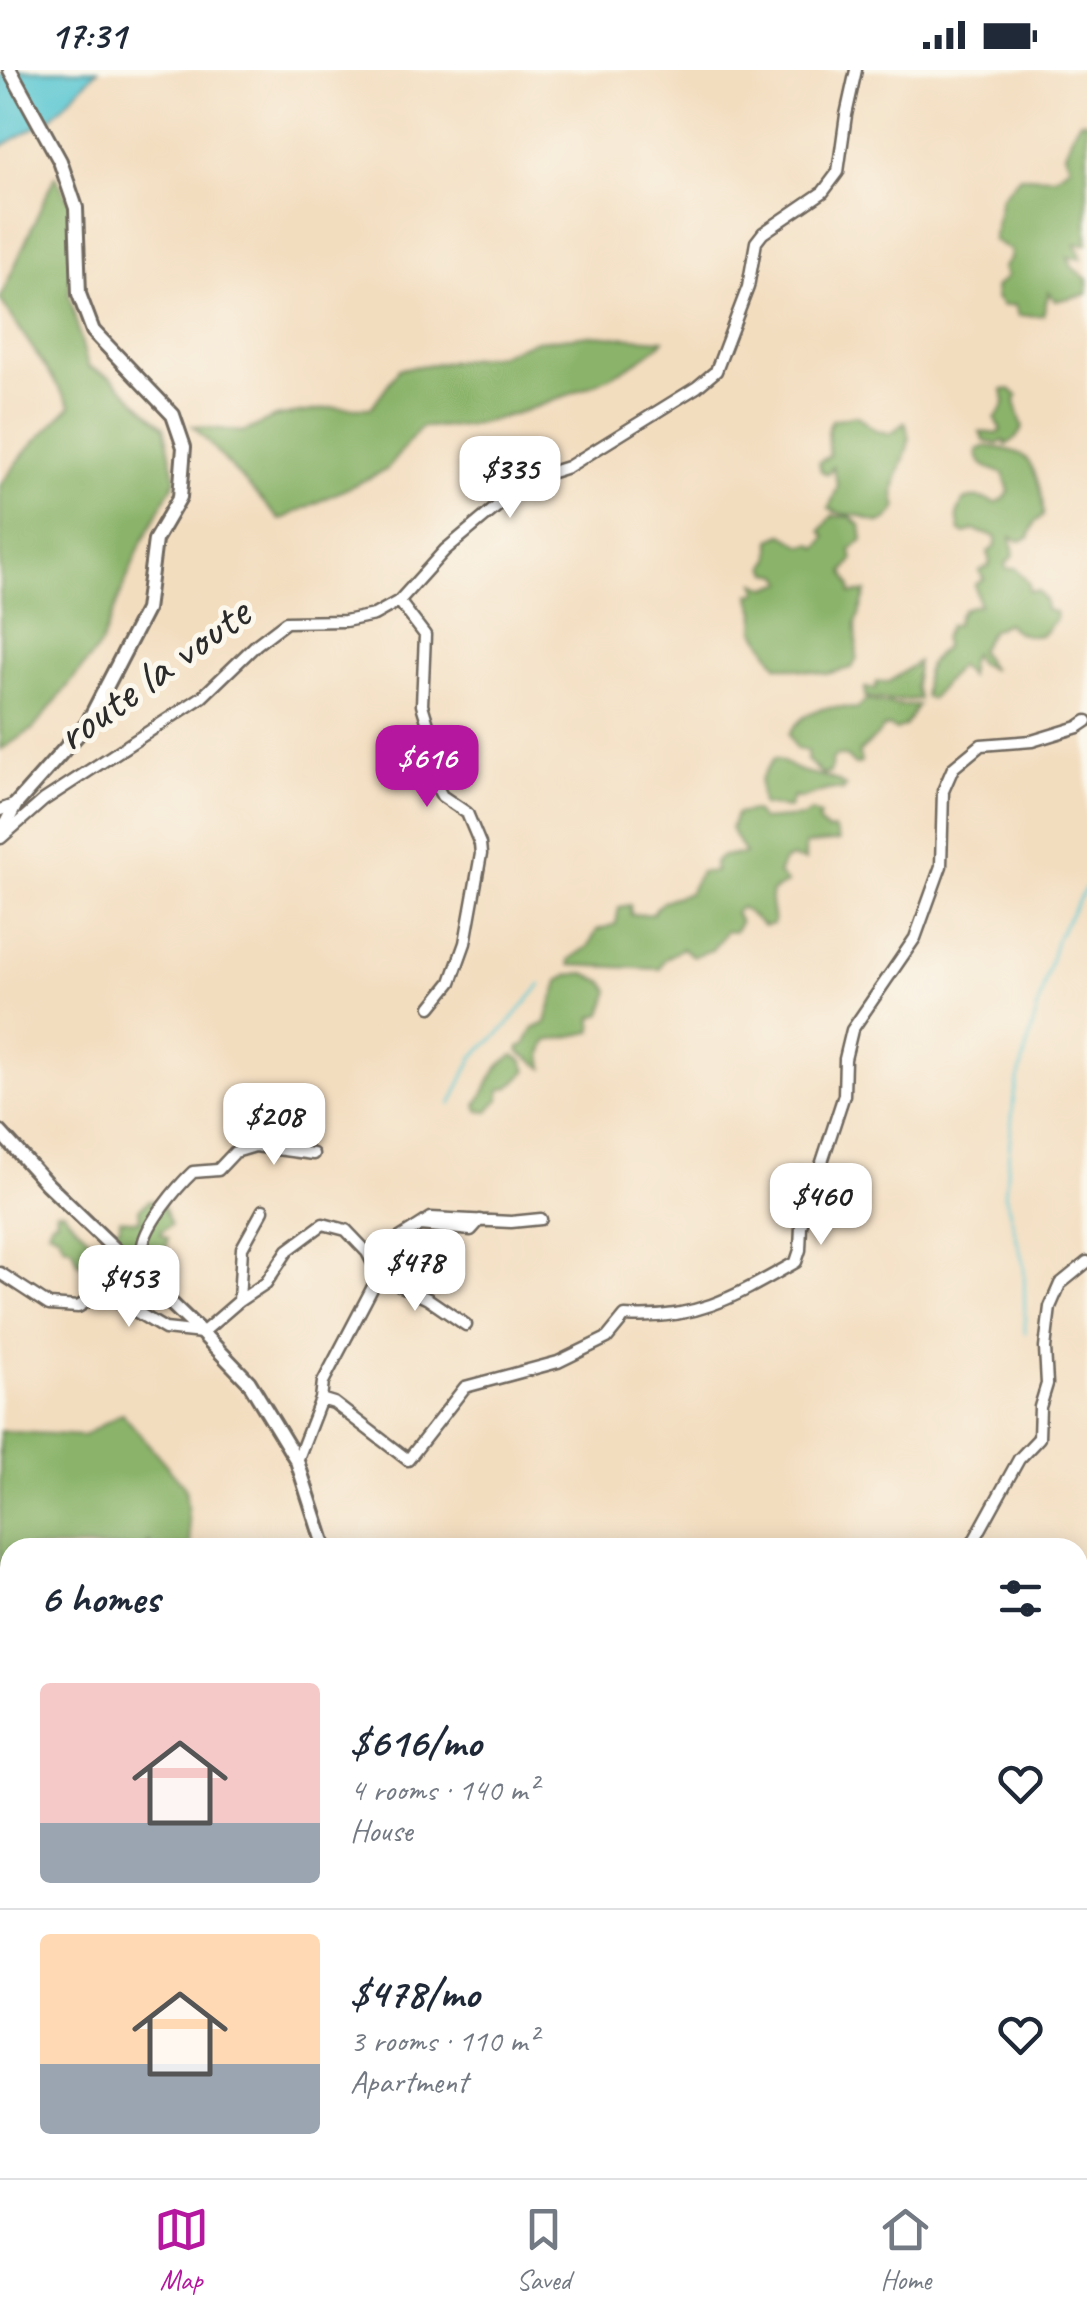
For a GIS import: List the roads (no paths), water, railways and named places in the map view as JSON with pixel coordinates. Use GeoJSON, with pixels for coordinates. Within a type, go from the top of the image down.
{"type":"FeatureCollection","features":[{"type":"Feature","properties":{"kind":"main road"},"geometry":{"type":"LineString","coordinates":[[0,837],[16,804],[88,724],[146,610],[155,540],[180,497],[184,447],[173,414],[93,331],[79,294],[76,208],[60,161],[10,70]]}},
{"type":"Feature","properties":{"kind":"main road"},"geometry":{"type":"LineString","coordinates":[[0,1132],[47,1184],[249,1382],[297,1461],[322,1538]]}},
{"type":"Feature","properties":{"kind":"street","name":"route la voute"},"geometry":{"type":"LineString","coordinates":[[0,837],[44,800],[202,696],[286,622],[346,621],[374,615],[399,601],[445,550],[530,479],[568,467],[697,387],[716,371],[748,287],[756,242],[822,192],[838,172],[856,70]]}},
{"type":"Feature","properties":{"kind":"street"},"geometry":{"type":"LineString","coordinates":[[399,601],[425,635],[422,704],[433,742],[438,789],[467,813],[480,844],[464,944],[450,982],[431,1006]]}},
{"type":"Feature","properties":{"kind":"street"},"geometry":{"type":"LineString","coordinates":[[321,1399],[334,1402],[408,1460],[465,1387],[558,1362],[607,1338],[625,1316],[662,1318],[719,1304],[796,1262],[800,1226],[844,1096],[845,1059],[852,1030],[916,938],[941,866],[943,791],[953,768],[981,745],[1032,741],[1087,721]]}},
{"type":"Feature","properties":{"kind":"street"},"geometry":{"type":"LineString","coordinates":[[0,810],[16,804]]}},
{"type":"Feature","properties":{"kind":"street"},"geometry":{"type":"LineString","coordinates":[[152,1285],[143,1244],[172,1196],[192,1172],[218,1170],[235,1152],[255,1146],[313,1154]]}},
{"type":"Feature","properties":{"kind":"street"},"geometry":{"type":"LineString","coordinates":[[238,1301],[242,1248],[264,1210]]}},
{"type":"Feature","properties":{"kind":"street"},"geometry":{"type":"LineString","coordinates":[[297,1461],[321,1399],[322,1382],[398,1240],[430,1218],[511,1222],[540,1219]]}},
{"type":"Feature","properties":{"kind":"street"},"geometry":{"type":"LineString","coordinates":[[0,1273],[49,1305],[80,1307],[91,1299],[104,1298],[120,1302],[165,1329],[202,1333],[238,1301],[266,1283],[288,1250],[323,1224],[346,1230],[367,1252],[380,1276],[428,1299],[466,1325]]}},
{"type":"Feature","properties":{"kind":"street"},"geometry":{"type":"LineString","coordinates":[[976,1538],[1020,1460],[1039,1438],[1040,1407],[1047,1384],[1045,1348],[1050,1307],[1060,1284],[1087,1262]]}},
{"type":"Feature","properties":{"kind":"water"},"geometry":{"type":"Polygon","coordinates":[[[11,70],[98,70],[51,118],[0,147],[0,75],[11,70]]]}},
{"type":"Feature","properties":{"kind":"waterway"},"geometry":{"type":"LineString","coordinates":[[1025,1333],[1024,1266],[1005,1194],[1014,1095],[1057,937],[1087,886]]}},
{"type":"Feature","properties":{"kind":"waterway"},"geometry":{"type":"LineString","coordinates":[[451,1105],[473,1057],[503,1030],[541,985]]}}]}
